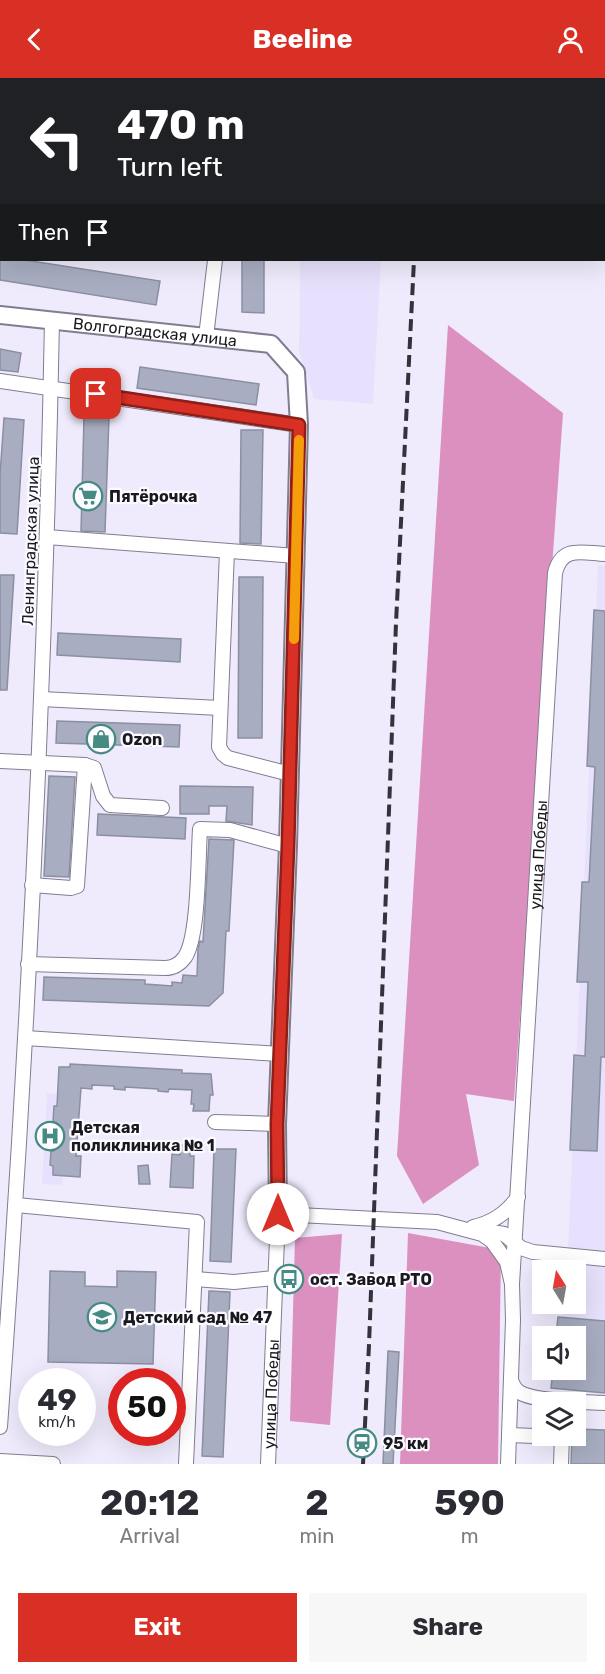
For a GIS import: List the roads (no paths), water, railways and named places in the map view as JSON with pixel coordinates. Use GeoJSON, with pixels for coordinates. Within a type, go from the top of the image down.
{"type":"FeatureCollection","features":[{"type":"Feature","properties":{"kind":"main road","name":"Волгоградская улица"},"geometry":{"type":"LineString","coordinates":[[0,315],[271,344],[296,372]]}},
{"type":"Feature","properties":{"kind":"main road","name":"улица Победы"},"geometry":{"type":"LineString","coordinates":[[278,1214],[277,1124],[288,846],[299,425],[296,372]]}},
{"type":"Feature","properties":{"kind":"street"},"geometry":{"type":"LineString","coordinates":[[206,337],[215,261]]}},
{"type":"Feature","properties":{"kind":"street","name":"Ленинградская улица"},"geometry":{"type":"LineString","coordinates":[[0,1427],[6,1273],[16,1205],[38,763],[47,537],[52,321]]}},
{"type":"Feature","properties":{"kind":"street"},"geometry":{"type":"LineString","coordinates":[[0,381],[299,425]]}},
{"type":"Feature","properties":{"kind":"street"},"geometry":{"type":"LineString","coordinates":[[47,537],[296,556]]}},
{"type":"Feature","properties":{"kind":"street"},"geometry":{"type":"LineString","coordinates":[[227,551],[218,740],[223,754],[239,762],[290,774]]}},
{"type":"Feature","properties":{"kind":"street","name":"улица Победы"},"geometry":{"type":"LineString","coordinates":[[508,1464],[512,1380],[512,1284],[555,573],[559,560],[568,553],[605,554]]}},
{"type":"Feature","properties":{"kind":"street"},"geometry":{"type":"LineString","coordinates":[[41,699],[220,708]]}},
{"type":"Feature","properties":{"kind":"street"},"geometry":{"type":"LineString","coordinates":[[0,761],[85,765],[94,768],[103,796],[110,805],[162,808]]}},
{"type":"Feature","properties":{"kind":"street"},"geometry":{"type":"LineString","coordinates":[[32,885],[71,888],[78,886],[85,765]]}},
{"type":"Feature","properties":{"kind":"street"},"geometry":{"type":"LineString","coordinates":[[28,964],[174,967],[184,959],[194,931],[200,829],[230,830],[288,846]]}},
{"type":"Feature","properties":{"kind":"street"},"geometry":{"type":"LineString","coordinates":[[24,1038],[280,1054]]}},
{"type":"Feature","properties":{"kind":"street"},"geometry":{"type":"LineString","coordinates":[[215,1122],[277,1124]]}},
{"type":"Feature","properties":{"kind":"street","name":"улица Победы"},"geometry":{"type":"LineString","coordinates":[[465,1228],[492,1221],[518,1197]]}},
{"type":"Feature","properties":{"kind":"street"},"geometry":{"type":"LineString","coordinates":[[16,1205],[196,1222],[186,1464]]}},
{"type":"Feature","properties":{"kind":"street","name":"улица Победы"},"geometry":{"type":"LineString","coordinates":[[268,1464],[278,1214],[423,1221],[465,1228],[482,1234],[498,1248],[510,1268],[512,1284]]}},
{"type":"Feature","properties":{"kind":"street"},"geometry":{"type":"LineString","coordinates":[[465,1228],[498,1232],[533,1252],[605,1259]]}},
{"type":"Feature","properties":{"kind":"street"},"geometry":{"type":"LineString","coordinates":[[195,1279],[234,1282],[274,1278]]}},
{"type":"Feature","properties":{"kind":"street"},"geometry":{"type":"LineString","coordinates":[[512,1380],[519,1392],[531,1396]]}},
{"type":"Feature","properties":{"kind":"street"},"geometry":{"type":"LineString","coordinates":[[531,1396],[516,1405],[510,1428],[532,1431]]}},
{"type":"Feature","properties":{"kind":"street"},"geometry":{"type":"LineString","coordinates":[[586,1402],[605,1403]]}},
{"type":"Feature","properties":{"kind":"street"},"geometry":{"type":"LineString","coordinates":[[561,1464],[562,1446]]}},
{"type":"Feature","properties":{"kind":"street"},"geometry":{"type":"LineString","coordinates":[[0,1461],[53,1464]]}},
{"type":"Feature","properties":{"kind":"railway"},"geometry":{"type":"LineString","coordinates":[[363,1464],[396,623],[414,261]]}},
{"type":"Feature","properties":{"kind":"place","name":"Пятёрочка"},"geometry":{"type":"Point","coordinates":[88,496]}},
{"type":"Feature","properties":{"kind":"place","name":"Ozon"},"geometry":{"type":"Point","coordinates":[101,739]}},
{"type":"Feature","properties":{"kind":"place","name":"Детская поликлиника № 1"},"geometry":{"type":"Point","coordinates":[50,1136]}},
{"type":"Feature","properties":{"kind":"place","name":"ост. Завод РТО"},"geometry":{"type":"Point","coordinates":[289,1279]}},
{"type":"Feature","properties":{"kind":"place","name":"Детский сад № 47"},"geometry":{"type":"Point","coordinates":[102,1317]}},
{"type":"Feature","properties":{"kind":"place","name":"95 км"},"geometry":{"type":"Point","coordinates":[362,1443]}}]}
